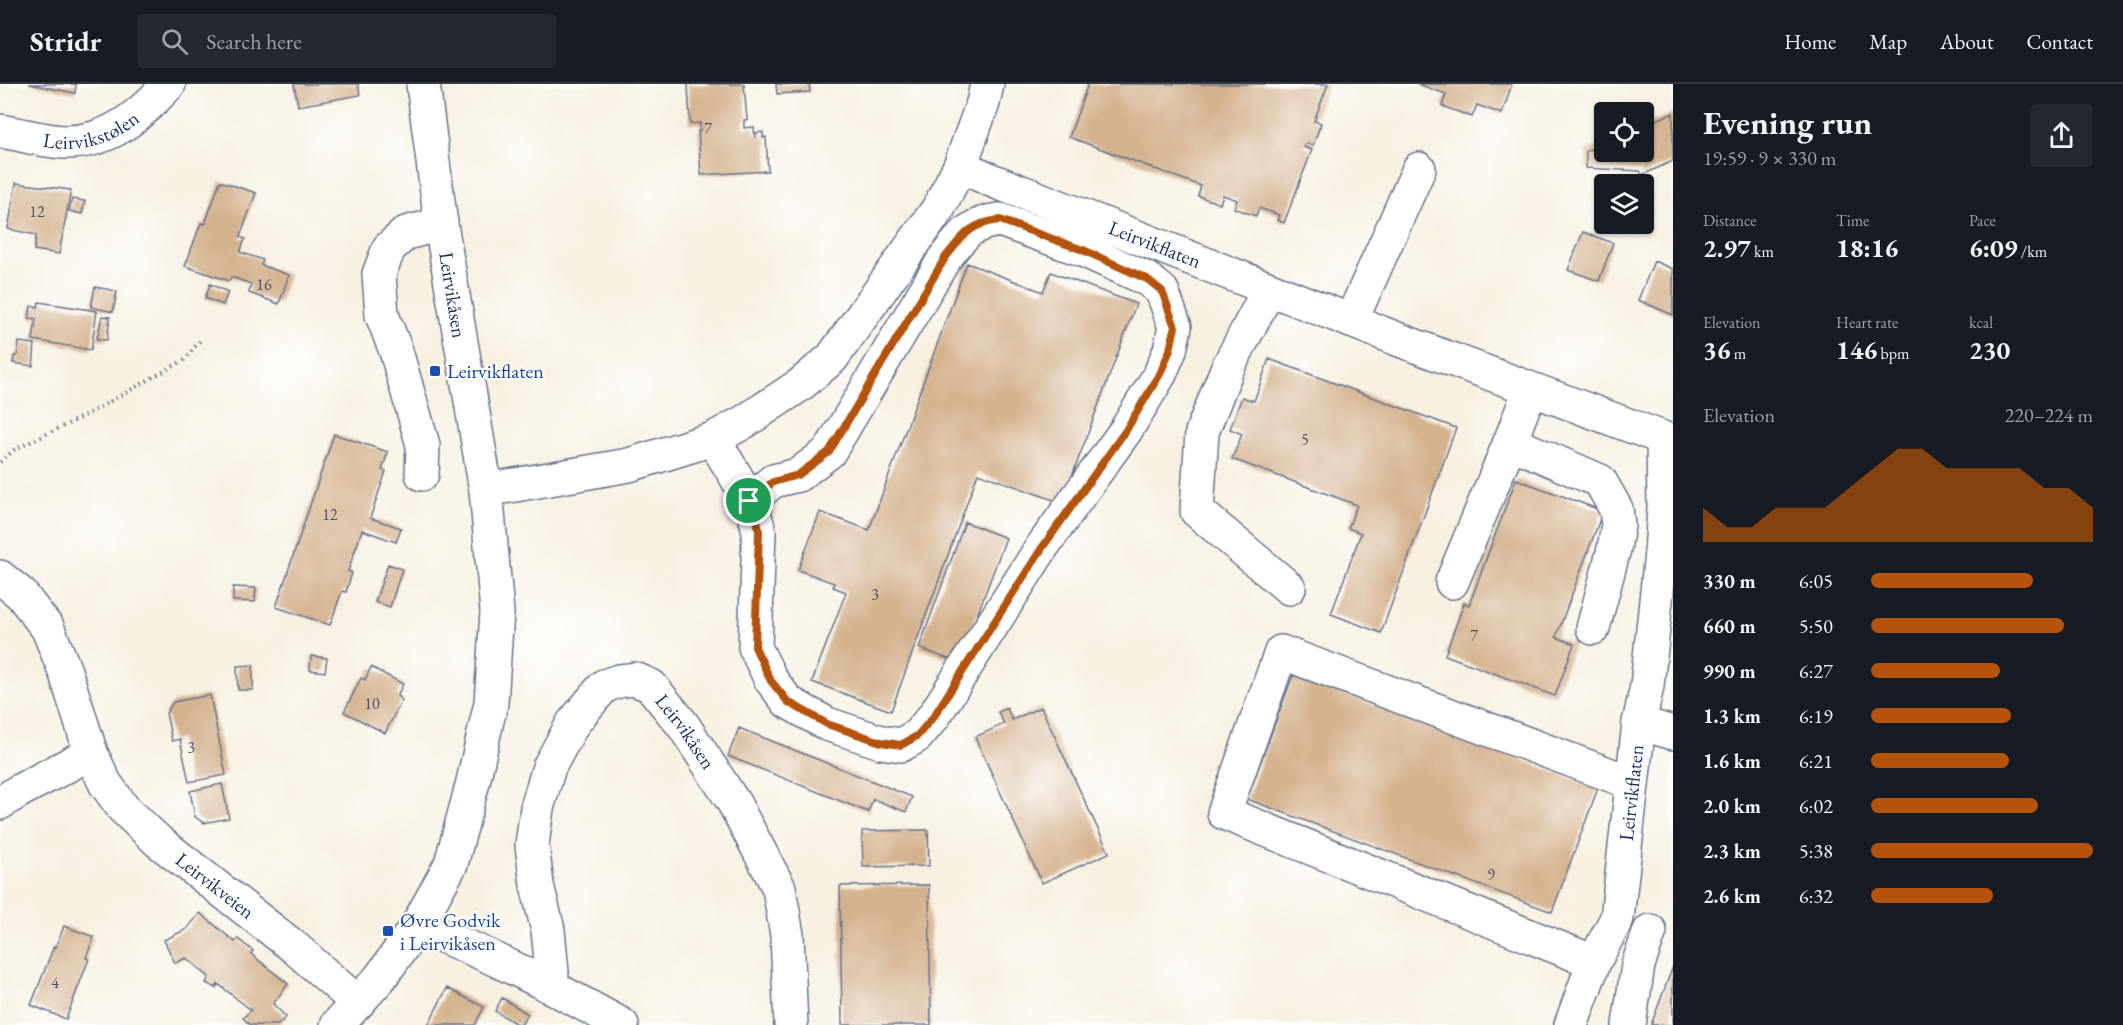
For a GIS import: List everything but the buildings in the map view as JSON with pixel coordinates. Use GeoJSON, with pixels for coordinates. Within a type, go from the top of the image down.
{"type":"FeatureCollection","features":[{"type":"Feature","properties":{"kind":"street","name":"Leirvikstølen"},"geometry":{"type":"LineString","coordinates":[[0,131],[62,142],[84,141],[118,129],[137,117],[169,84]]}},
{"type":"Feature","properties":{"kind":"street","name":"Leirvikåsen"},"geometry":{"type":"LineString","coordinates":[[348,1014],[380,978],[417,926],[451,864],[491,704],[496,612],[486,490],[441,224],[423,84]]}},
{"type":"Feature","properties":{"kind":"street"},"geometry":{"type":"LineString","coordinates":[[486,490],[629,465],[713,439],[744,422],[800,385],[832,358],[938,209],[960,166],[983,103],[987,84]]}},
{"type":"Feature","properties":{"kind":"street","name":"Leirvikflaten"},"geometry":{"type":"LineString","coordinates":[[960,166],[1530,390],[1668,426],[1664,508],[1667,554],[1647,686],[1638,723],[1617,918],[1594,962],[1571,1025]]}},
{"type":"Feature","properties":{"kind":"street"},"geometry":{"type":"LineString","coordinates":[[1352,321],[1419,170]]}},
{"type":"Feature","properties":{"kind":"street","name":"Leirvikflaten"},"geometry":{"type":"LineString","coordinates":[[713,439],[757,519],[759,532],[755,647],[771,681],[788,702],[827,724],[881,742],[901,745],[917,736],[934,716],[1042,548],[1126,430],[1160,374],[1170,350],[1175,327],[1162,291],[1147,279],[1083,250],[1000,220],[986,222],[968,230],[945,258],[829,452],[798,475],[773,482],[749,501]]}},
{"type":"Feature","properties":{"kind":"street","name":"Leirvikåsen"},"geometry":{"type":"LineString","coordinates":[[422,474],[423,445],[396,351],[382,315],[379,274],[388,248],[406,233],[441,224]]}},
{"type":"Feature","properties":{"kind":"street"},"geometry":{"type":"LineString","coordinates":[[1269,289],[1227,369],[1202,432],[1197,511],[1289,588]]}},
{"type":"Feature","properties":{"kind":"street"},"geometry":{"type":"LineString","coordinates":[[1452,582],[1530,390]]}},
{"type":"Feature","properties":{"kind":"street"},"geometry":{"type":"LineString","coordinates":[[1510,442],[1600,481],[1616,509],[1618,525],[1614,549],[1593,628]]}},
{"type":"Feature","properties":{"kind":"street","name":"Leirvikveien"},"geometry":{"type":"LineString","coordinates":[[0,577],[21,594],[48,629],[65,671],[91,753],[105,783],[123,808],[158,841],[294,947],[348,1014]]}},
{"type":"Feature","properties":{"kind":"street"},"geometry":{"type":"LineString","coordinates":[[1594,962],[1224,813],[1281,652],[1632,783]]}},
{"type":"Feature","properties":{"kind":"street","name":"Leirvikåsen"},"geometry":{"type":"LineString","coordinates":[[550,986],[552,972],[548,930],[537,885],[532,845],[537,808],[549,767],[573,723],[604,686],[635,679],[651,686],[683,724],[734,803],[779,888],[787,934],[791,1025]]}},
{"type":"Feature","properties":{"kind":"street"},"geometry":{"type":"LineString","coordinates":[[1638,723],[1673,733]]}},
{"type":"Feature","properties":{"kind":"street"},"geometry":{"type":"LineString","coordinates":[[0,803],[91,753]]}},
{"type":"Feature","properties":{"kind":"street"},"geometry":{"type":"LineString","coordinates":[[1617,918],[1661,935],[1638,965],[1629,1025]]}},
{"type":"Feature","properties":{"kind":"street"},"geometry":{"type":"LineString","coordinates":[[417,926],[461,943],[550,986],[622,1025]]}},
{"type":"Feature","properties":{"kind":"path"},"geometry":{"type":"LineString","coordinates":[[0,462],[14,450],[84,416],[183,360],[200,341]]}},
{"type":"Feature","properties":{"kind":"place","name":"Leirvikflaten"},"geometry":{"type":"Point","coordinates":[435,371]}},
{"type":"Feature","properties":{"kind":"place","name":"Øvre Godvik i Leirvikåsen"},"geometry":{"type":"Point","coordinates":[388,931]}},
{"type":"Feature","properties":{"kind":"route"},"geometry":{"type":"LineString","coordinates":[[1000,220],[1083,250],[1147,279],[1162,291],[1175,327],[1170,350],[1160,374],[1126,430],[1042,548],[934,716],[917,736],[901,745],[881,742],[827,724],[788,702],[771,681],[755,647],[759,532],[757,519],[749,501],[773,482],[798,475],[829,452],[945,258],[968,230],[986,222],[1000,220]]}}]}
